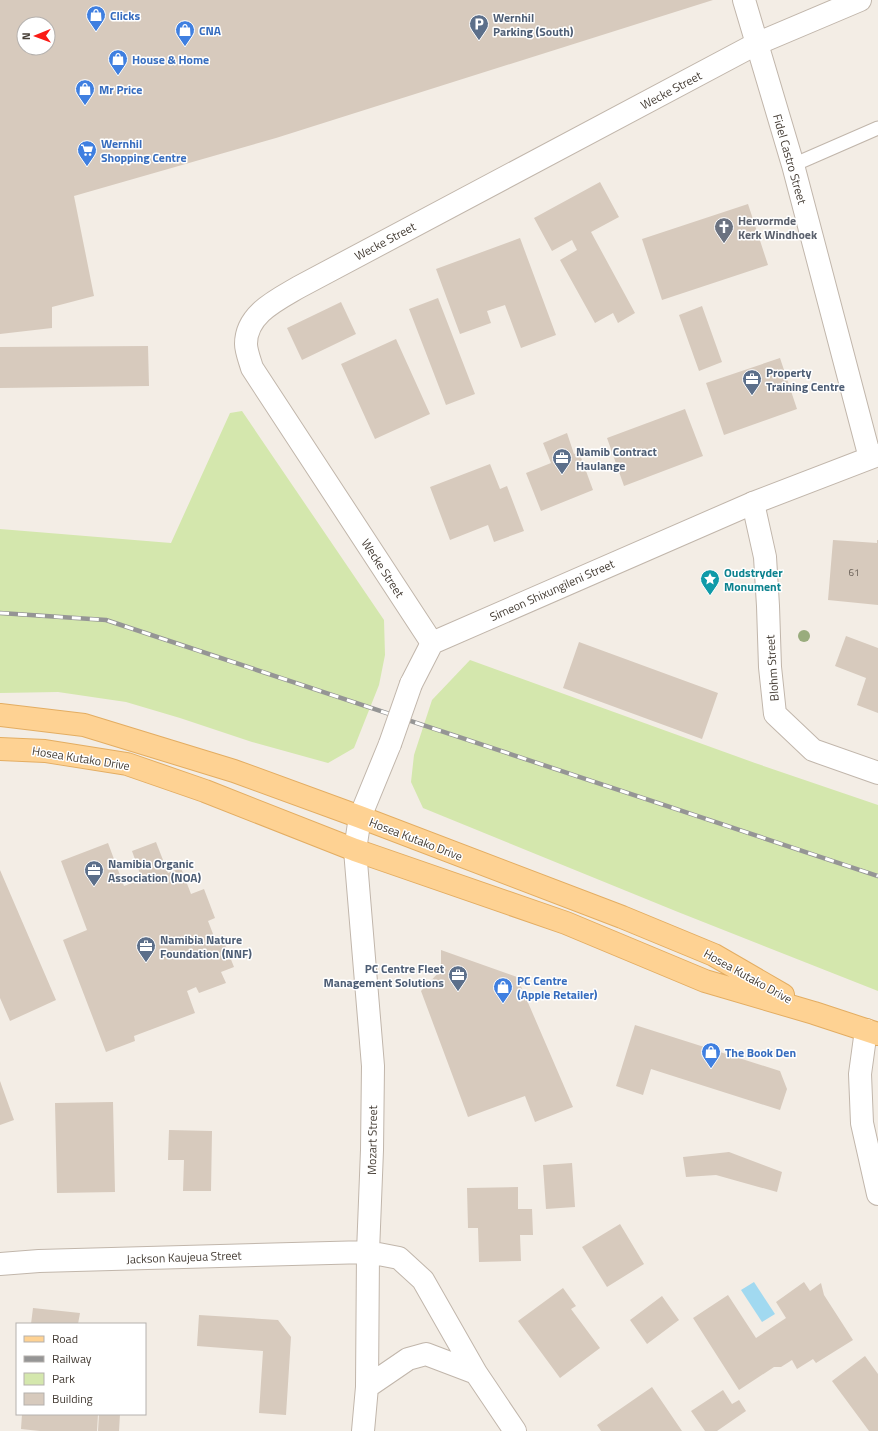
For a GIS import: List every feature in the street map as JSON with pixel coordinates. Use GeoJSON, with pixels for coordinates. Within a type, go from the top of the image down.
{"type":"FeatureCollection","features":[{"type":"Feature","properties":{"kind":"main road","name":"Hosea Kutako Drive"},"geometry":{"type":"LineString","coordinates":[[0,715],[84,725],[234,771],[360,817],[622,917],[714,955],[814,1013]]}},
{"type":"Feature","properties":{"kind":"main road","name":"Hosea Kutako Drive"},"geometry":{"type":"LineString","coordinates":[[0,749],[45,751],[127,764],[205,791],[355,850],[566,923],[705,981],[814,1013],[872,1032]]}},
{"type":"Feature","properties":{"kind":"street","name":"Fidel Castro Street"},"geometry":{"type":"LineString","coordinates":[[744,0],[793,165],[874,457]]}},
{"type":"Feature","properties":{"kind":"street","name":"Wecke Street"},"geometry":{"type":"LineString","coordinates":[[432,643],[252,368],[246,344],[250,324],[270,303],[756,44],[860,0]]}},
{"type":"Feature","properties":{"kind":"street","name":"Simeon Shixungileni Street"},"geometry":{"type":"LineString","coordinates":[[432,643],[753,503],[874,457]]}},
{"type":"Feature","properties":{"kind":"street","name":"Blohm Street"},"geometry":{"type":"LineString","coordinates":[[753,503],[765,557],[770,667],[775,714],[813,750],[878,773]]}},
{"type":"Feature","properties":{"kind":"street"},"geometry":{"type":"LineString","coordinates":[[355,850],[360,817],[390,744],[411,684],[432,643]]}},
{"type":"Feature","properties":{"kind":"street","name":"Mozart Street"},"geometry":{"type":"LineString","coordinates":[[355,850],[373,1066],[372,1150],[368,1252],[367,1388],[363,1431]]}},
{"type":"Feature","properties":{"kind":"street"},"geometry":{"type":"LineString","coordinates":[[872,1032],[860,1074],[862,1123],[878,1194]]}},
{"type":"Feature","properties":{"kind":"street","name":"Jackson Kaujeua Street"},"geometry":{"type":"LineString","coordinates":[[0,1264],[39,1261],[368,1252],[399,1258],[423,1280],[476,1373],[515,1431]]}},
{"type":"Feature","properties":{"kind":"street"},"geometry":{"type":"LineString","coordinates":[[367,1388],[408,1359],[426,1354],[476,1373]]}},
{"type":"Feature","properties":{"kind":"lane"},"geometry":{"type":"LineString","coordinates":[[793,165],[878,128]]}},
{"type":"Feature","properties":{"kind":"green space"},"geometry":{"type":"Polygon","coordinates":[[[242,411],[384,620],[385,655],[379,685],[354,748],[328,763],[252,742],[126,702],[58,692],[0,693],[0,529],[171,543],[230,413],[242,411]]]}},
{"type":"Feature","properties":{"kind":"green space"},"geometry":{"type":"Polygon","coordinates":[[[470,660],[755,763],[878,805],[878,991],[678,912],[423,808],[411,782],[414,755],[432,700],[470,660]]]}},
{"type":"Feature","properties":{"kind":"water"},"geometry":{"type":"Polygon","coordinates":[[[754,1282],[775,1314],[762,1322],[741,1290],[754,1282]]]}},
{"type":"Feature","properties":{"kind":"building","name":"Wernhil Shopping Centre"},"geometry":{"type":"Polygon","coordinates":[[[0,0],[713,0],[276,138],[74,196],[94,296],[52,307],[52,328],[0,334],[0,0]]]}},
{"type":"Feature","properties":{"kind":"building"},"geometry":{"type":"Polygon","coordinates":[[[600,182],[619,217],[591,232],[635,313],[618,323],[613,313],[595,323],[560,260],[577,250],[572,240],[552,251],[534,218],[600,182]]]}},
{"type":"Feature","properties":{"kind":"building"},"geometry":{"type":"Polygon","coordinates":[[[748,204],[768,265],[662,300],[642,239],[748,204]]]}},
{"type":"Feature","properties":{"kind":"building"},"geometry":{"type":"Polygon","coordinates":[[[520,238],[556,335],[521,348],[505,305],[487,311],[491,323],[460,334],[436,269],[520,238]]]}},
{"type":"Feature","properties":{"kind":"building"},"geometry":{"type":"Polygon","coordinates":[[[438,298],[475,394],[446,405],[409,309],[438,298]]]}},
{"type":"Feature","properties":{"kind":"building"},"geometry":{"type":"Polygon","coordinates":[[[341,302],[356,334],[302,360],[287,328],[341,302]]]}},
{"type":"Feature","properties":{"kind":"building"},"geometry":{"type":"Polygon","coordinates":[[[702,306],[722,362],[699,371],[679,315],[702,306]]]}},
{"type":"Feature","properties":{"kind":"building"},"geometry":{"type":"Polygon","coordinates":[[[396,339],[430,414],[375,439],[341,364],[396,339]]]}},
{"type":"Feature","properties":{"kind":"building"},"geometry":{"type":"Polygon","coordinates":[[[148,346],[149,386],[0,388],[0,347],[148,346]]]}},
{"type":"Feature","properties":{"kind":"building","name":"Property Training Centre"},"geometry":{"type":"Polygon","coordinates":[[[780,358],[797,409],[724,435],[706,383],[780,358]]]}},
{"type":"Feature","properties":{"kind":"building"},"geometry":{"type":"Polygon","coordinates":[[[685,409],[703,456],[624,486],[607,438],[685,409]]]}},
{"type":"Feature","properties":{"kind":"building"},"geometry":{"type":"Polygon","coordinates":[[[567,433],[574,454],[579,452],[593,490],[541,511],[526,473],[551,463],[543,443],[567,433]]]}},
{"type":"Feature","properties":{"kind":"building"},"geometry":{"type":"Polygon","coordinates":[[[490,464],[500,489],[507,486],[524,531],[494,542],[488,525],[450,540],[430,487],[490,464]]]}},
{"type":"Feature","properties":{"kind":"building"},"geometry":{"type":"Polygon","coordinates":[[[833,540],[877,543],[878,540],[878,605],[828,600],[833,540]]]}},
{"type":"Feature","properties":{"kind":"building"},"geometry":{"type":"Polygon","coordinates":[[[846,636],[878,648],[878,713],[857,705],[866,678],[835,666],[846,636]]]}},
{"type":"Feature","properties":{"kind":"building"},"geometry":{"type":"Polygon","coordinates":[[[579,642],[718,693],[702,739],[563,688],[579,642]]]}},
{"type":"Feature","properties":{"kind":"building"},"geometry":{"type":"Polygon","coordinates":[[[156,842],[168,873],[181,868],[191,894],[204,889],[215,918],[208,921],[217,944],[224,942],[234,967],[221,972],[226,983],[199,993],[196,987],[187,991],[195,1013],[134,1036],[135,1041],[106,1052],[63,940],[87,930],[61,861],[108,843],[124,886],[142,879],[132,851],[156,842]]]}},
{"type":"Feature","properties":{"kind":"building"},"geometry":{"type":"Polygon","coordinates":[[[0,870],[56,1000],[10,1021],[0,998],[0,870]]]}},
{"type":"Feature","properties":{"kind":"building"},"geometry":{"type":"Polygon","coordinates":[[[441,950],[517,977],[573,1107],[535,1122],[525,1096],[468,1117],[421,991],[441,970],[441,950]]]}},
{"type":"Feature","properties":{"kind":"building"},"geometry":{"type":"Polygon","coordinates":[[[635,1025],[780,1071],[787,1089],[780,1110],[651,1069],[643,1095],[616,1086],[635,1025]]]}},
{"type":"Feature","properties":{"kind":"building"},"geometry":{"type":"Polygon","coordinates":[[[0,1081],[14,1120],[0,1125],[0,1081]]]}},
{"type":"Feature","properties":{"kind":"building"},"geometry":{"type":"Polygon","coordinates":[[[113,1102],[115,1192],[57,1193],[55,1103],[113,1102]]]}},
{"type":"Feature","properties":{"kind":"building"},"geometry":{"type":"Polygon","coordinates":[[[169,1130],[212,1131],[211,1191],[183,1191],[184,1160],[168,1160],[169,1130]]]}},
{"type":"Feature","properties":{"kind":"building"},"geometry":{"type":"Polygon","coordinates":[[[729,1152],[782,1172],[777,1192],[716,1175],[686,1177],[683,1157],[729,1152]]]}},
{"type":"Feature","properties":{"kind":"building"},"geometry":{"type":"Polygon","coordinates":[[[572,1163],[575,1207],[546,1209],[543,1165],[572,1163]]]}},
{"type":"Feature","properties":{"kind":"building"},"geometry":{"type":"Polygon","coordinates":[[[518,1187],[518,1209],[532,1209],[533,1235],[520,1235],[521,1261],[479,1262],[478,1228],[468,1228],[467,1188],[518,1187]]]}},
{"type":"Feature","properties":{"kind":"building"},"geometry":{"type":"Polygon","coordinates":[[[620,1224],[644,1264],[607,1287],[582,1247],[620,1224]]]}},
{"type":"Feature","properties":{"kind":"building"},"geometry":{"type":"Polygon","coordinates":[[[804,1282],[810,1291],[821,1283],[824,1295],[853,1340],[816,1363],[813,1359],[797,1369],[792,1360],[781,1367],[774,1367],[739,1390],[693,1318],[728,1295],[756,1338],[786,1318],[776,1302],[804,1282]]]}},
{"type":"Feature","properties":{"kind":"building"},"geometry":{"type":"Polygon","coordinates":[[[563,1288],[576,1306],[571,1309],[600,1348],[560,1378],[518,1321],[563,1288]]]}},
{"type":"Feature","properties":{"kind":"building"},"geometry":{"type":"Polygon","coordinates":[[[662,1296],[679,1320],[647,1344],[630,1320],[662,1296]]]}},
{"type":"Feature","properties":{"kind":"building"},"geometry":{"type":"Polygon","coordinates":[[[33,1308],[80,1313],[78,1323],[31,1323],[33,1308]]]}},
{"type":"Feature","properties":{"kind":"building"},"geometry":{"type":"Polygon","coordinates":[[[199,1315],[278,1320],[291,1337],[286,1415],[259,1413],[263,1351],[197,1346],[199,1315]]]}},
{"type":"Feature","properties":{"kind":"building"},"geometry":{"type":"Polygon","coordinates":[[[865,1356],[878,1374],[878,1431],[869,1431],[832,1381],[865,1356]]]}},
{"type":"Feature","properties":{"kind":"building"},"geometry":{"type":"Polygon","coordinates":[[[652,1387],[682,1431],[601,1431],[597,1425],[652,1387]]]}},
{"type":"Feature","properties":{"kind":"building"},"geometry":{"type":"Polygon","coordinates":[[[723,1390],[732,1404],[739,1400],[746,1411],[717,1431],[705,1431],[691,1411],[723,1390]]]}},
{"type":"Feature","properties":{"kind":"building"},"geometry":{"type":"Polygon","coordinates":[[[22,1415],[98,1415],[97,1431],[40,1431],[21,1429],[22,1415]]]}},
{"type":"Feature","properties":{"kind":"building"},"geometry":{"type":"Polygon","coordinates":[[[99,1415],[120,1415],[119,1431],[98,1431],[99,1415]]]}},
{"type":"Feature","properties":{"kind":"railway"},"geometry":{"type":"LineString","coordinates":[[0,613],[106,620],[878,876]]}},
{"type":"Feature","properties":{"kind":"place","name":"Clicks"},"geometry":{"type":"Point","coordinates":[96,32]}},
{"type":"Feature","properties":{"kind":"place","name":"Wernhil Parking (South)"},"geometry":{"type":"Point","coordinates":[479,41]}},
{"type":"Feature","properties":{"kind":"place","name":"CNA"},"geometry":{"type":"Point","coordinates":[185,47]}},
{"type":"Feature","properties":{"kind":"place","name":"House & Home"},"geometry":{"type":"Point","coordinates":[118,76]}},
{"type":"Feature","properties":{"kind":"place","name":"Mr Price"},"geometry":{"type":"Point","coordinates":[85,106]}},
{"type":"Feature","properties":{"kind":"place","name":"Wernhil Shopping Centre"},"geometry":{"type":"Point","coordinates":[87,167]}},
{"type":"Feature","properties":{"kind":"place","name":"Hervormde Kerk Windhoek"},"geometry":{"type":"Point","coordinates":[724,244]}},
{"type":"Feature","properties":{"kind":"place","name":"Property Training Centre"},"geometry":{"type":"Point","coordinates":[752,396]}},
{"type":"Feature","properties":{"kind":"place","name":"Namib Contract Haulange"},"geometry":{"type":"Point","coordinates":[562,475]}},
{"type":"Feature","properties":{"kind":"place","name":"Oudstryder Monument"},"geometry":{"type":"Point","coordinates":[710,596]}},
{"type":"Feature","properties":{"kind":"place","name":"Namibia Organic Association (NOA)"},"geometry":{"type":"Point","coordinates":[94,887]}},
{"type":"Feature","properties":{"kind":"place","name":"Namibia Nature Foundation (NNF)"},"geometry":{"type":"Point","coordinates":[146,963]}},
{"type":"Feature","properties":{"kind":"place","name":"PC Centre Fleet Management Solutions"},"geometry":{"type":"Point","coordinates":[458,992]}},
{"type":"Feature","properties":{"kind":"place","name":"PC Centre (Apple Retailer)"},"geometry":{"type":"Point","coordinates":[503,1004]}},
{"type":"Feature","properties":{"kind":"place","name":"The Book Den"},"geometry":{"type":"Point","coordinates":[711,1069]}}]}
